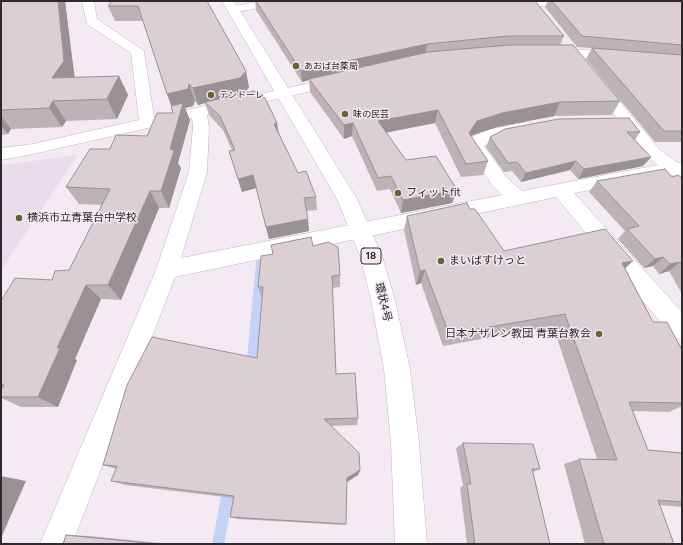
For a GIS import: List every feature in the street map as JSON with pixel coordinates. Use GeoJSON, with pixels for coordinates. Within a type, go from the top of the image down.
{"type":"FeatureCollection","features":[{"type":"Feature","properties":{"kind":"street"},"geometry":{"type":"LineString","coordinates":[[88,1],[91,21],[136,51],[147,122]]}},
{"type":"Feature","properties":{"kind":"street"},"geometry":{"type":"LineString","coordinates":[[231,5],[284,1]]}},
{"type":"Feature","properties":{"kind":"street"},"geometry":{"type":"LineString","coordinates":[[531,2],[638,1]]}},
{"type":"Feature","properties":{"kind":"street"},"geometry":{"type":"LineString","coordinates":[[531,2],[543,16]]}},
{"type":"Feature","properties":{"kind":"street","name":"環状4号"},"geometry":{"type":"LineString","coordinates":[[231,5],[344,192],[361,230],[383,300],[397,369],[405,443],[410,544]]}},
{"type":"Feature","properties":{"kind":"street"},"geometry":{"type":"LineString","coordinates":[[562,40],[654,154],[680,170]]}},
{"type":"Feature","properties":{"kind":"street"},"geometry":{"type":"LineString","coordinates":[[534,52],[572,52],[635,57]]}},
{"type":"Feature","properties":{"kind":"street"},"geometry":{"type":"LineString","coordinates":[[1,154],[33,149],[147,122],[348,78]]}},
{"type":"Feature","properties":{"kind":"street"},"geometry":{"type":"LineString","coordinates":[[56,544],[167,270],[198,172],[201,127],[199,111]]}},
{"type":"Feature","properties":{"kind":"street"},"geometry":{"type":"LineString","coordinates":[[606,121],[627,121]]}},
{"type":"Feature","properties":{"kind":"street"},"geometry":{"type":"LineString","coordinates":[[518,198],[500,181],[475,146],[479,140],[497,133],[542,124]]}},
{"type":"Feature","properties":{"kind":"street"},"geometry":{"type":"LineString","coordinates":[[167,270],[518,198],[680,170]]}},
{"type":"Feature","properties":{"kind":"street"},"geometry":{"type":"LineString","coordinates":[[560,190],[682,329]]}},
{"type":"Feature","properties":{"kind":"shaded area","name":"横浜市立青葉台中学校"},"geometry":{"type":"Polygon","coordinates":[[[78,155],[1,270],[1,165],[78,155]]]}},
{"type":"Feature","properties":{"kind":"building"},"geometry":{"type":"Polygon","coordinates":[[[1,1],[58,1],[64,61],[52,78],[119,76],[107,99],[53,101],[49,108],[1,110],[1,1]]]}},
{"type":"Feature","properties":{"kind":"building"},"geometry":{"type":"Polygon","coordinates":[[[112,1],[207,1],[246,71],[240,78],[193,88],[189,84],[188,89],[167,94],[138,6],[108,6],[112,1]]]}},
{"type":"Feature","properties":{"kind":"building"},"geometry":{"type":"Polygon","coordinates":[[[256,1],[535,1],[564,36],[508,36],[427,44],[301,71],[256,1]]]}},
{"type":"Feature","properties":{"kind":"building"},"geometry":{"type":"Polygon","coordinates":[[[552,1],[682,1],[682,45],[582,36],[552,1]]]}},
{"type":"Feature","properties":{"kind":"building"},"geometry":{"type":"Polygon","coordinates":[[[509,45],[573,45],[620,101],[560,102],[502,113],[477,121],[469,133],[488,161],[466,164],[438,110],[378,121],[406,160],[436,156],[457,190],[403,200],[391,176],[378,178],[353,123],[344,125],[309,79],[428,52],[509,45]]]}},
{"type":"Feature","properties":{"kind":"building"},"geometry":{"type":"Polygon","coordinates":[[[592,48],[682,55],[682,131],[664,131],[592,48]]]}},
{"type":"Feature","properties":{"kind":"building"},"geometry":{"type":"Polygon","coordinates":[[[254,91],[265,98],[277,123],[274,124],[298,173],[306,171],[316,197],[304,198],[308,219],[266,227],[253,175],[238,179],[229,151],[235,150],[220,116],[205,102],[254,91]]]}},
{"type":"Feature","properties":{"kind":"building"},"geometry":{"type":"Polygon","coordinates":[[[183,103],[170,149],[174,151],[161,191],[150,191],[108,285],[86,285],[57,348],[60,348],[38,397],[1,397],[1,390],[4,385],[1,385],[1,301],[15,278],[52,280],[55,271],[69,270],[110,189],[66,187],[90,149],[110,149],[116,135],[147,136],[157,113],[173,113],[171,106],[183,103]]]}},
{"type":"Feature","properties":{"kind":"building"},"geometry":{"type":"Polygon","coordinates":[[[629,118],[640,132],[627,132],[651,157],[584,169],[576,161],[526,173],[517,162],[508,163],[490,137],[505,129],[559,119],[629,118]]]}},
{"type":"Feature","properties":{"kind":"building"},"geometry":{"type":"Polygon","coordinates":[[[665,169],[672,177],[678,175],[682,178],[682,265],[680,262],[670,264],[663,257],[655,259],[627,229],[639,226],[597,181],[665,169]]]}},
{"type":"Feature","properties":{"kind":"building"},"geometry":{"type":"Polygon","coordinates":[[[467,203],[470,209],[475,209],[504,251],[605,229],[633,261],[622,263],[653,322],[667,322],[682,350],[682,403],[629,402],[648,450],[682,453],[682,502],[658,500],[674,544],[604,544],[579,459],[617,460],[565,314],[449,334],[425,270],[420,271],[407,216],[467,203]]]}},
{"type":"Feature","properties":{"kind":"building"},"geometry":{"type":"Polygon","coordinates":[[[311,237],[313,246],[328,242],[338,247],[340,275],[332,276],[336,374],[355,373],[358,418],[324,419],[359,453],[360,470],[347,478],[346,524],[230,517],[234,496],[111,481],[117,466],[103,465],[127,385],[152,337],[257,358],[263,287],[258,287],[261,256],[273,254],[271,245],[311,237]]]}},
{"type":"Feature","properties":{"kind":"building"},"geometry":{"type":"Polygon","coordinates":[[[463,443],[533,444],[540,469],[532,469],[550,544],[475,544],[467,484],[471,484],[463,443]]]}},
{"type":"Feature","properties":{"kind":"building"},"geometry":{"type":"Polygon","coordinates":[[[66,535],[157,544],[63,544],[66,535]]]}},
{"type":"Feature","properties":{"kind":"waterway"},"geometry":{"type":"LineString","coordinates":[[251,368],[261,253]]}},
{"type":"Feature","properties":{"kind":"waterway"},"geometry":{"type":"LineString","coordinates":[[218,544],[229,487]]}},
{"type":"Feature","properties":{"kind":"place","name":"あおば台薬局"},"geometry":{"type":"Point","coordinates":[296,66]}},
{"type":"Feature","properties":{"kind":"place","name":"テンドーレ"},"geometry":{"type":"Point","coordinates":[211,95]}},
{"type":"Feature","properties":{"kind":"place","name":"味の民芸"},"geometry":{"type":"Point","coordinates":[345,114]}},
{"type":"Feature","properties":{"kind":"place","name":"フィットfit"},"geometry":{"type":"Point","coordinates":[398,193]}},
{"type":"Feature","properties":{"kind":"place","name":"横浜市立青葉台中学校"},"geometry":{"type":"Point","coordinates":[19,218]}},
{"type":"Feature","properties":{"kind":"place","name":"まいばすけっと"},"geometry":{"type":"Point","coordinates":[441,261]}},
{"type":"Feature","properties":{"kind":"place","name":"日本ナザレン教団 青葉台教会"},"geometry":{"type":"Point","coordinates":[599,334]}}]}
